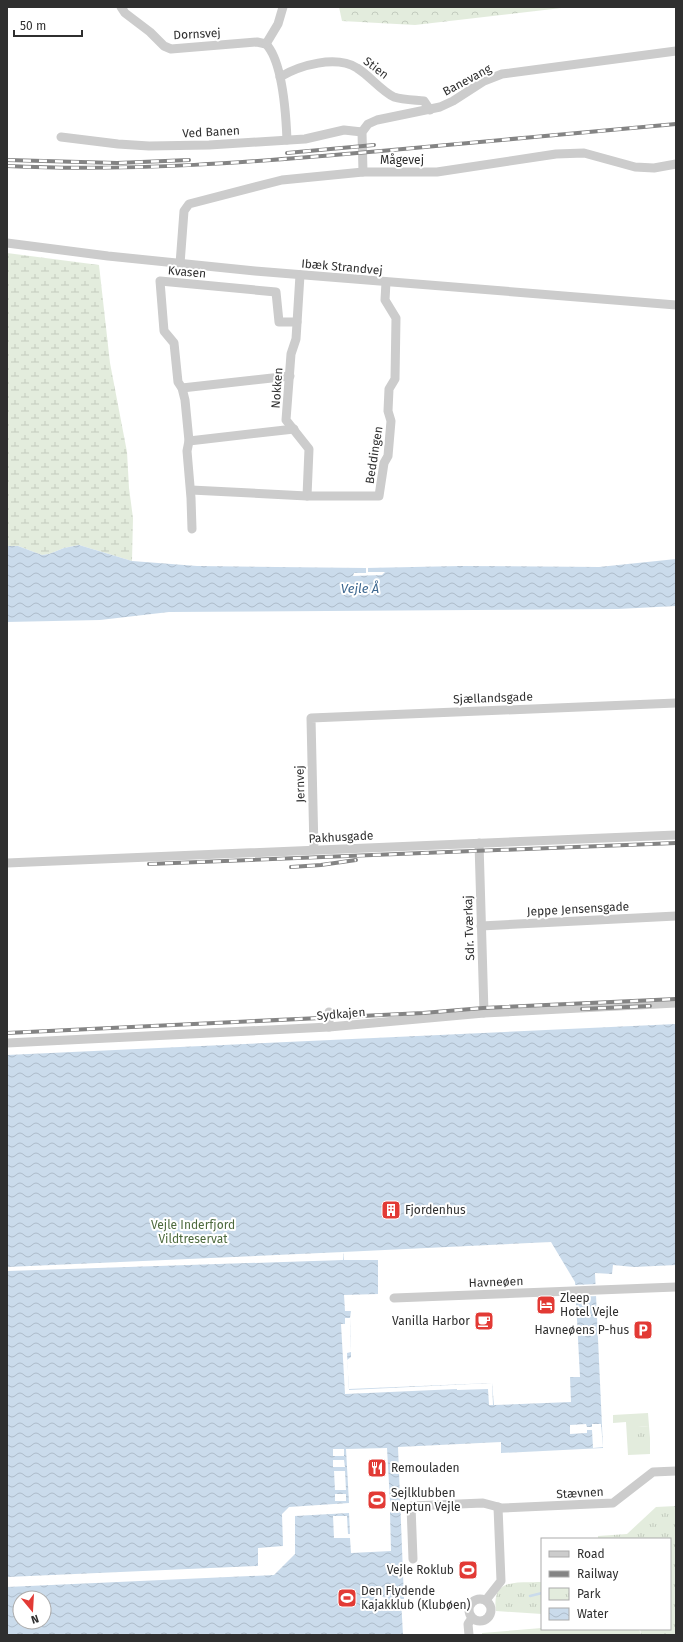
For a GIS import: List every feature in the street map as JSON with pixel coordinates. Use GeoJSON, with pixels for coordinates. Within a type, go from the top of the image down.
{"type":"FeatureCollection","features":[{"type":"Feature","properties":{"kind":"street","name":"Dornsvej"},"geometry":{"type":"LineString","coordinates":[[121,7],[125,13],[150,32],[164,46],[171,49],[257,42],[266,44]]}},
{"type":"Feature","properties":{"kind":"street"},"geometry":{"type":"LineString","coordinates":[[283,7],[278,24],[266,44],[270,48],[280,77],[285,110],[286,140]]}},
{"type":"Feature","properties":{"kind":"street","name":"Banevang"},"geometry":{"type":"LineString","coordinates":[[362,132],[368,124],[376,120],[430,110],[446,104],[484,81],[502,74],[676,51]]}},
{"type":"Feature","properties":{"kind":"street","name":"Stien"},"geometry":{"type":"LineString","coordinates":[[280,77],[291,71],[336,61],[357,67],[393,96],[424,101],[430,110]]}},
{"type":"Feature","properties":{"kind":"street","name":"Ved Banen"},"geometry":{"type":"LineString","coordinates":[[61,137],[149,146],[209,145],[305,139],[344,130],[362,132]]}},
{"type":"Feature","properties":{"kind":"street"},"geometry":{"type":"LineString","coordinates":[[362,132],[363,172]]}},
{"type":"Feature","properties":{"kind":"street","name":"Mågevej"},"geometry":{"type":"LineString","coordinates":[[180,264],[184,211],[189,204],[282,180],[363,172],[437,172],[556,154],[584,153],[635,167],[654,168],[676,164]]}},
{"type":"Feature","properties":{"kind":"street","name":"Ibæk Strandvej"},"geometry":{"type":"LineString","coordinates":[[7,243],[180,264],[676,305]]}},
{"type":"Feature","properties":{"kind":"street","name":"Nokken"},"geometry":{"type":"LineString","coordinates":[[300,275],[296,339],[291,354],[286,420],[310,450],[307,496]]}},
{"type":"Feature","properties":{"kind":"street","name":"Kvasen"},"geometry":{"type":"LineString","coordinates":[[192,529],[191,490],[187,451],[189,441],[182,388],[178,382],[174,342],[164,331],[160,281],[276,292],[279,322],[297,322]]}},
{"type":"Feature","properties":{"kind":"street","name":"Beddingen"},"geometry":{"type":"LineString","coordinates":[[191,490],[307,496],[379,496],[384,463],[388,456],[391,421],[388,412],[390,389],[395,379],[396,318],[385,300],[386,282]]}},
{"type":"Feature","properties":{"kind":"street"},"geometry":{"type":"LineString","coordinates":[[182,388],[290,376]]}},
{"type":"Feature","properties":{"kind":"street"},"geometry":{"type":"LineString","coordinates":[[189,441],[294,430]]}},
{"type":"Feature","properties":{"kind":"street","name":"Sjællandsgade"},"geometry":{"type":"LineString","coordinates":[[310,718],[676,702]]}},
{"type":"Feature","properties":{"kind":"street","name":"Jernvej"},"geometry":{"type":"LineString","coordinates":[[310,718],[314,850]]}},
{"type":"Feature","properties":{"kind":"street","name":"Pakhusgade"},"geometry":{"type":"LineString","coordinates":[[7,863],[676,835]]}},
{"type":"Feature","properties":{"kind":"street","name":"Sdr. Tværkaj"},"geometry":{"type":"LineString","coordinates":[[479,843],[484,1013]]}},
{"type":"Feature","properties":{"kind":"street","name":"Jeppe Jensensgade"},"geometry":{"type":"LineString","coordinates":[[481,926],[676,916]]}},
{"type":"Feature","properties":{"kind":"street","name":"Sydkajen"},"geometry":{"type":"LineString","coordinates":[[7,1043],[329,1027],[484,1013],[676,1003]]}},
{"type":"Feature","properties":{"kind":"street"},"geometry":{"type":"LineString","coordinates":[[329,1012],[329,1027]]}},
{"type":"Feature","properties":{"kind":"street","name":"Havneøen"},"geometry":{"type":"LineString","coordinates":[[394,1298],[676,1287]]}},
{"type":"Feature","properties":{"kind":"street","name":"Stævnen"},"geometry":{"type":"LineString","coordinates":[[413,1559],[411,1506],[483,1503],[502,1508],[613,1503],[653,1472],[676,1471]]}},
{"type":"Feature","properties":{"kind":"street"},"geometry":{"type":"LineString","coordinates":[[486,1600],[501,1581],[498,1507]]}},
{"type":"Feature","properties":{"kind":"street"},"geometry":{"type":"LineString","coordinates":[[480,1598],[486,1600],[491,1609],[488,1618],[480,1621],[472,1618],[468,1610],[471,1602],[480,1598]]}},
{"type":"Feature","properties":{"kind":"street"},"geometry":{"type":"LineString","coordinates":[[469,1635],[468,1624],[472,1618]]}},
{"type":"Feature","properties":{"kind":"green space"},"geometry":{"type":"Polygon","coordinates":[[[339,7],[570,7],[415,25],[342,21],[339,7]]]}},
{"type":"Feature","properties":{"kind":"green space"},"geometry":{"type":"Polygon","coordinates":[[[7,253],[99,265],[110,363],[127,452],[129,488],[133,518],[132,561],[79,545],[42,555],[18,546],[7,546],[7,253]]]}},
{"type":"Feature","properties":{"kind":"green space"},"geometry":{"type":"Polygon","coordinates":[[[648,1413],[649,1426],[638,1427],[638,1438],[650,1438],[650,1454],[628,1455],[626,1422],[613,1423],[613,1415],[648,1413]]]}},
{"type":"Feature","properties":{"kind":"green space"},"geometry":{"type":"Polygon","coordinates":[[[649,1426],[650,1438],[638,1438],[637,1427],[649,1426]]]}},
{"type":"Feature","properties":{"kind":"green space"},"geometry":{"type":"Polygon","coordinates":[[[676,1506],[676,1635],[641,1635],[640,1630],[671,1630],[671,1538],[598,1538],[598,1536],[627,1534],[656,1507],[676,1506]]]}},
{"type":"Feature","properties":{"kind":"green space"},"geometry":{"type":"Polygon","coordinates":[[[541,1582],[541,1614],[496,1611],[498,1592],[502,1587],[508,1584],[541,1582]]]}},
{"type":"Feature","properties":{"kind":"green space"},"geometry":{"type":"Polygon","coordinates":[[[541,1628],[541,1630],[639,1630],[641,1635],[482,1635],[482,1633],[541,1628]]]}},
{"type":"Feature","properties":{"kind":"water","name":"Vejle Å"},"geometry":{"type":"Polygon","coordinates":[[[79,545],[132,561],[197,566],[366,568],[461,566],[599,567],[676,559],[676,606],[618,609],[169,612],[100,620],[7,622],[7,546],[18,546],[42,555],[79,545]]]}},
{"type":"Feature","properties":{"kind":"water","name":"Vejle Inderfjord Vildtreservat"},"geometry":{"type":"Polygon","coordinates":[[[676,1024],[676,1265],[634,1267],[613,1265],[612,1274],[595,1273],[603,1448],[501,1453],[501,1442],[398,1447],[404,1599],[401,1599],[403,1635],[7,1635],[7,1055],[676,1024]],[[551,1242],[343,1252],[344,1260],[378,1260],[378,1294],[344,1295],[345,1311],[351,1311],[351,1357],[347,1360],[349,1389],[492,1383],[494,1405],[571,1402],[570,1377],[580,1377],[575,1282],[551,1242]]]}},
{"type":"Feature","properties":{"kind":"pier"},"geometry":{"type":"Polygon","coordinates":[[[366,567],[368,567],[368,572],[385,572],[382,575],[353,576],[354,573],[366,573],[366,567]]]}},
{"type":"Feature","properties":{"kind":"pier"},"geometry":{"type":"Polygon","coordinates":[[[343,1252],[343,1260],[7,1271],[7,1267],[343,1252]]]}},
{"type":"Feature","properties":{"kind":"pier"},"geometry":{"type":"Polygon","coordinates":[[[598,1284],[598,1296],[574,1297],[574,1285],[598,1284]]]}},
{"type":"Feature","properties":{"kind":"pier"},"geometry":{"type":"Polygon","coordinates":[[[345,1318],[350,1318],[351,1352],[347,1353],[349,1390],[492,1383],[493,1405],[489,1405],[488,1389],[345,1394],[341,1324],[345,1324],[345,1318]]]}},
{"type":"Feature","properties":{"kind":"pier"},"geometry":{"type":"Polygon","coordinates":[[[586,1424],[587,1427],[592,1427],[592,1424],[601,1424],[603,1447],[593,1448],[592,1430],[587,1430],[587,1433],[570,1434],[570,1425],[586,1424]]]}},
{"type":"Feature","properties":{"kind":"pier"},"geometry":{"type":"Polygon","coordinates":[[[387,1448],[390,1502],[401,1502],[401,1511],[390,1512],[391,1551],[351,1553],[350,1538],[334,1538],[333,1516],[347,1516],[348,1534],[350,1534],[349,1513],[295,1516],[295,1554],[274,1575],[7,1587],[7,1577],[258,1566],[258,1548],[283,1546],[282,1514],[289,1507],[349,1503],[346,1449],[387,1448]]]}},
{"type":"Feature","properties":{"kind":"pier"},"geometry":{"type":"Polygon","coordinates":[[[333,1449],[344,1449],[344,1456],[333,1456],[333,1449]]]}},
{"type":"Feature","properties":{"kind":"pier"},"geometry":{"type":"Polygon","coordinates":[[[333,1460],[344,1460],[345,1467],[333,1467],[333,1460]]]}},
{"type":"Feature","properties":{"kind":"pier"},"geometry":{"type":"Polygon","coordinates":[[[334,1471],[345,1471],[346,1490],[335,1490],[334,1471]]]}},
{"type":"Feature","properties":{"kind":"pier"},"geometry":{"type":"Polygon","coordinates":[[[335,1494],[346,1494],[346,1501],[335,1501],[335,1494]]]}},
{"type":"Feature","properties":{"kind":"pier"},"geometry":{"type":"Polygon","coordinates":[[[367,1587],[388,1600],[401,1599],[401,1604],[360,1606],[360,1601],[379,1600],[369,1593],[367,1587]]]}},
{"type":"Feature","properties":{"kind":"waterway"},"geometry":{"type":"LineString","coordinates":[[530,1596],[541,1593]]}},
{"type":"Feature","properties":{"kind":"railway"},"geometry":{"type":"LineString","coordinates":[[7,166],[101,168],[194,165],[287,159],[676,124]]}},
{"type":"Feature","properties":{"kind":"railway"},"geometry":{"type":"LineString","coordinates":[[287,153],[374,145]]}},
{"type":"Feature","properties":{"kind":"railway"},"geometry":{"type":"LineString","coordinates":[[7,160],[117,163],[189,160]]}},
{"type":"Feature","properties":{"kind":"railway"},"geometry":{"type":"LineString","coordinates":[[149,864],[676,843]]}},
{"type":"Feature","properties":{"kind":"railway"},"geometry":{"type":"LineString","coordinates":[[291,867],[321,865],[356,860]]}},
{"type":"Feature","properties":{"kind":"railway"},"geometry":{"type":"LineString","coordinates":[[7,1033],[676,999]]}},
{"type":"Feature","properties":{"kind":"railway"},"geometry":{"type":"LineString","coordinates":[[582,1009],[650,1006]]}},
{"type":"Feature","properties":{"kind":"place","name":"Fjordenhus"},"geometry":{"type":"Point","coordinates":[391,1210]}},
{"type":"Feature","properties":{"kind":"place","name":"Zleep Hotel Vejle"},"geometry":{"type":"Point","coordinates":[546,1305]}},
{"type":"Feature","properties":{"kind":"place","name":"Vanilla Harbor"},"geometry":{"type":"Point","coordinates":[484,1321]}},
{"type":"Feature","properties":{"kind":"place","name":"Havneøens P-hus"},"geometry":{"type":"Point","coordinates":[643,1330]}},
{"type":"Feature","properties":{"kind":"place","name":"Remouladen"},"geometry":{"type":"Point","coordinates":[377,1468]}},
{"type":"Feature","properties":{"kind":"place","name":"Sejlklubben Neptun Vejle"},"geometry":{"type":"Point","coordinates":[377,1500]}},
{"type":"Feature","properties":{"kind":"place","name":"Vejle Roklub"},"geometry":{"type":"Point","coordinates":[468,1570]}},
{"type":"Feature","properties":{"kind":"place","name":"Den Flydende Kajakklub (Klubøen)"},"geometry":{"type":"Point","coordinates":[347,1598]}}]}
